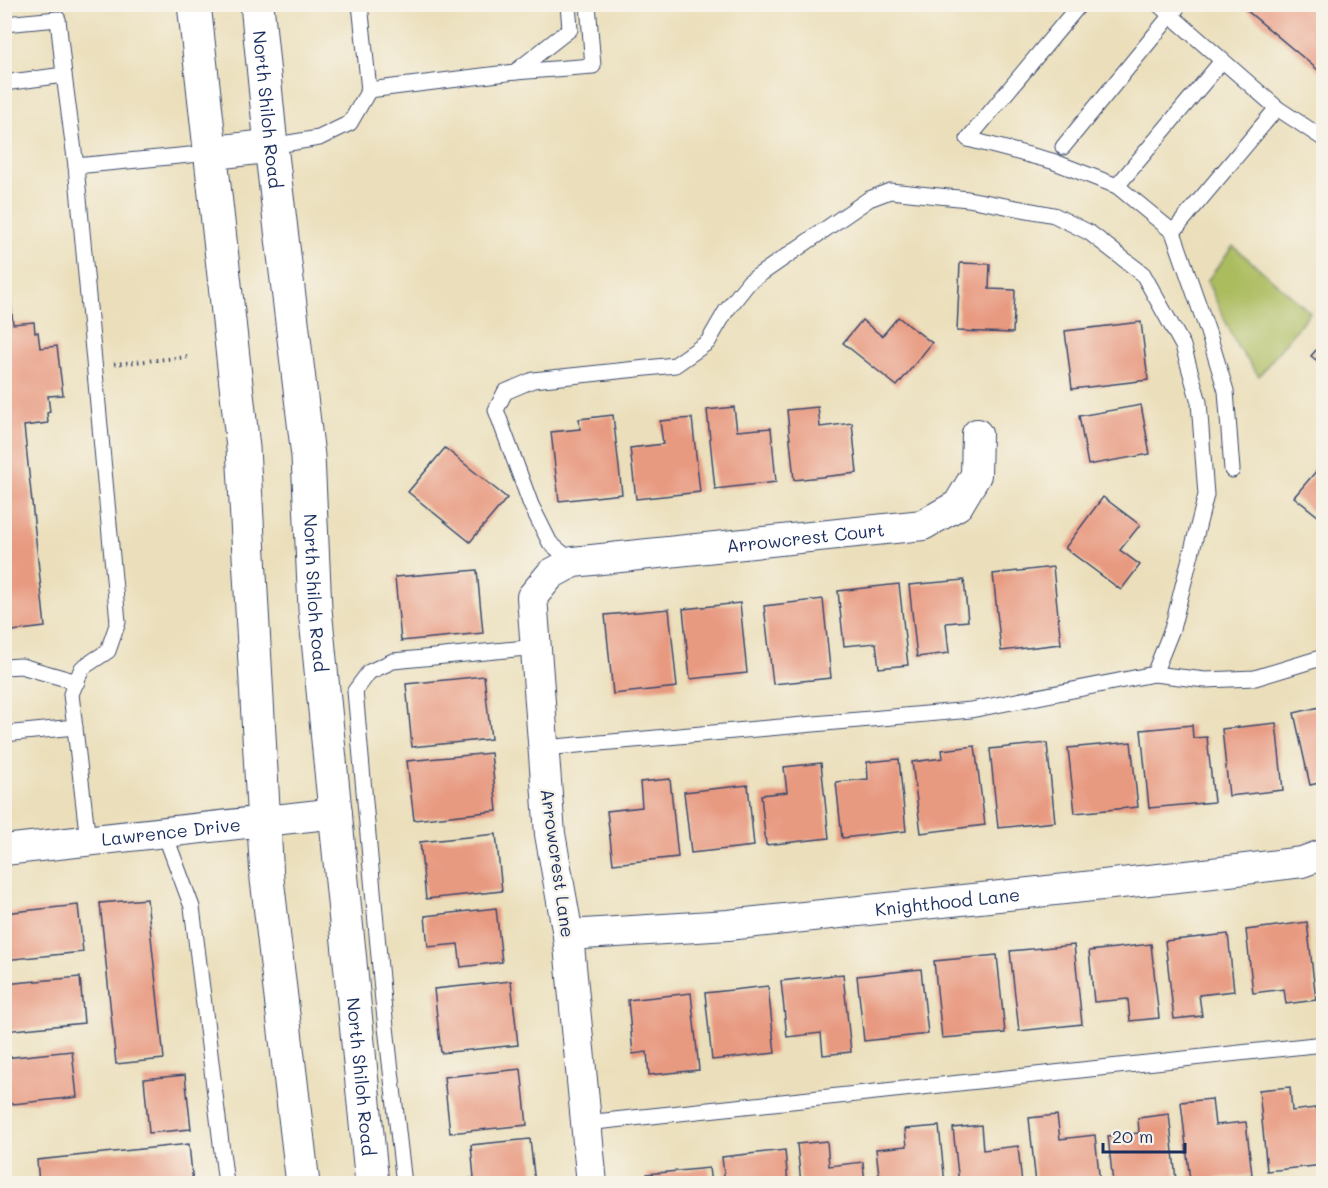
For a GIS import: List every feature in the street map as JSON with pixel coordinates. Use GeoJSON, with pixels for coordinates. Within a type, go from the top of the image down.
{"type":"FeatureCollection","features":[{"type":"Feature","properties":{"kind":"main road"},"geometry":{"type":"LineString","coordinates":[[194,4],[243,448],[262,822],[303,1184]]}},
{"type":"Feature","properties":{"kind":"main road","name":"North Shiloh Road"},"geometry":{"type":"LineString","coordinates":[[257,4],[271,146],[308,456],[315,609],[372,1184]]}},
{"type":"Feature","properties":{"kind":"main road"},"geometry":{"type":"LineString","coordinates":[[210,153],[271,146]]}},
{"type":"Feature","properties":{"kind":"street","name":"Arrowcrest Court"},"geometry":{"type":"LineString","coordinates":[[573,562],[923,525],[958,505],[976,475],[977,434]]}},
{"type":"Feature","properties":{"kind":"street","name":"Arrowcrest Lane"},"geometry":{"type":"LineString","coordinates":[[573,562],[551,574],[532,597],[550,834],[568,934],[592,1184]]}},
{"type":"Feature","properties":{"kind":"street","name":"Lawrence Drive"},"geometry":{"type":"LineString","coordinates":[[4,850],[337,813]]}},
{"type":"Feature","properties":{"kind":"street","name":"Knighthood Lane"},"geometry":{"type":"LineString","coordinates":[[568,934],[728,925],[1161,879],[1302,862],[1323,854]]}},
{"type":"Feature","properties":{"kind":"lane"},"geometry":{"type":"LineString","coordinates":[[271,146],[318,138],[351,123],[369,90],[360,4]]}},
{"type":"Feature","properties":{"kind":"lane"},"geometry":{"type":"LineString","coordinates":[[515,72],[570,29],[568,4]]}},
{"type":"Feature","properties":{"kind":"lane"},"geometry":{"type":"LineString","coordinates":[[369,90],[515,72],[594,66],[588,4]]}},
{"type":"Feature","properties":{"kind":"lane"},"geometry":{"type":"LineString","coordinates":[[1080,4],[968,139],[1052,161],[1117,186],[1173,232],[1226,391],[1232,470]]}},
{"type":"Feature","properties":{"kind":"lane"},"geometry":{"type":"LineString","coordinates":[[1158,4],[1175,10],[1222,61],[1277,108],[1323,139]]}},
{"type":"Feature","properties":{"kind":"lane"},"geometry":{"type":"LineString","coordinates":[[1063,147],[1175,10]]}},
{"type":"Feature","properties":{"kind":"lane"},"geometry":{"type":"LineString","coordinates":[[4,24],[57,12],[76,166],[118,622],[108,651],[82,668],[71,694],[88,841]]}},
{"type":"Feature","properties":{"kind":"lane"},"geometry":{"type":"LineString","coordinates":[[1117,186],[1222,61]]}},
{"type":"Feature","properties":{"kind":"lane"},"geometry":{"type":"LineString","coordinates":[[4,83],[64,75]]}},
{"type":"Feature","properties":{"kind":"lane"},"geometry":{"type":"LineString","coordinates":[[1173,232],[1277,108]]}},
{"type":"Feature","properties":{"kind":"lane"},"geometry":{"type":"LineString","coordinates":[[76,166],[210,153]]}},
{"type":"Feature","properties":{"kind":"lane"},"geometry":{"type":"LineString","coordinates":[[573,562],[550,543],[531,505],[496,410],[505,392],[533,380],[675,365],[708,342],[726,311],[749,282],[869,199],[890,191],[968,199],[1054,215],[1090,232],[1143,274],[1183,346],[1199,402],[1206,495],[1172,629],[1154,674]]}},
{"type":"Feature","properties":{"kind":"lane"},"geometry":{"type":"LineString","coordinates":[[404,1184],[383,1001],[355,691],[369,672],[393,661],[536,647]]}},
{"type":"Feature","properties":{"kind":"lane"},"geometry":{"type":"LineString","coordinates":[[544,748],[971,710],[1154,674],[1205,680],[1255,678],[1323,657]]}},
{"type":"Feature","properties":{"kind":"lane"},"geometry":{"type":"LineString","coordinates":[[4,667],[21,666],[77,682]]}},
{"type":"Feature","properties":{"kind":"lane"},"geometry":{"type":"LineString","coordinates":[[4,734],[75,727]]}},
{"type":"Feature","properties":{"kind":"lane"},"geometry":{"type":"LineString","coordinates":[[164,832],[192,907],[226,1184]]}},
{"type":"Feature","properties":{"kind":"lane"},"geometry":{"type":"LineString","coordinates":[[586,1123],[1323,1044]]}},
{"type":"Feature","properties":{"kind":"path"},"geometry":{"type":"LineString","coordinates":[[114,364],[188,357]]}},
{"type":"Feature","properties":{"kind":"green space"},"geometry":{"type":"Polygon","coordinates":[[[1233,246],[1310,312],[1259,376],[1237,346],[1207,281],[1233,246]]]}},
{"type":"Feature","properties":{"kind":"building"},"geometry":{"type":"Polygon","coordinates":[[[1239,4],[1324,4],[1324,75],[1239,4]]]}},
{"type":"Feature","properties":{"kind":"building"},"geometry":{"type":"Polygon","coordinates":[[[4,255],[6,255],[13,324],[34,322],[40,348],[57,346],[63,395],[48,396],[50,412],[47,413],[48,423],[24,426],[45,627],[4,632],[4,255]]]}},
{"type":"Feature","properties":{"kind":"building"},"geometry":{"type":"Polygon","coordinates":[[[960,263],[990,264],[989,289],[1015,290],[1013,333],[957,331],[960,263]]]}},
{"type":"Feature","properties":{"kind":"building"},"geometry":{"type":"Polygon","coordinates":[[[898,317],[932,343],[897,386],[843,343],[862,320],[882,336],[898,317]]]}},
{"type":"Feature","properties":{"kind":"building"},"geometry":{"type":"Polygon","coordinates":[[[1141,322],[1148,380],[1072,389],[1065,331],[1141,322]]]}},
{"type":"Feature","properties":{"kind":"building"},"geometry":{"type":"Polygon","coordinates":[[[1324,341],[1324,366],[1311,356],[1324,341]]]}},
{"type":"Feature","properties":{"kind":"building"},"geometry":{"type":"Polygon","coordinates":[[[1141,405],[1150,454],[1088,465],[1079,416],[1141,405]]]}},
{"type":"Feature","properties":{"kind":"building"},"geometry":{"type":"Polygon","coordinates":[[[734,407],[737,431],[771,428],[776,482],[715,489],[707,410],[734,407]]]}},
{"type":"Feature","properties":{"kind":"building"},"geometry":{"type":"Polygon","coordinates":[[[818,407],[820,427],[852,423],[857,473],[794,480],[787,410],[818,407]]]}},
{"type":"Feature","properties":{"kind":"building"},"geometry":{"type":"Polygon","coordinates":[[[613,415],[622,494],[559,501],[551,432],[580,429],[579,419],[613,415]]]}},
{"type":"Feature","properties":{"kind":"building"},"geometry":{"type":"Polygon","coordinates":[[[692,418],[700,492],[636,499],[630,448],[663,444],[660,421],[692,418]]]}},
{"type":"Feature","properties":{"kind":"building"},"geometry":{"type":"Polygon","coordinates":[[[445,448],[507,498],[470,542],[408,492],[445,448]]]}},
{"type":"Feature","properties":{"kind":"building"},"geometry":{"type":"Polygon","coordinates":[[[1324,462],[1324,521],[1294,497],[1324,462]]]}},
{"type":"Feature","properties":{"kind":"building"},"geometry":{"type":"Polygon","coordinates":[[[1103,497],[1140,525],[1120,550],[1140,565],[1121,590],[1065,548],[1103,497]]]}},
{"type":"Feature","properties":{"kind":"building"},"geometry":{"type":"Polygon","coordinates":[[[1053,567],[1061,644],[1001,651],[993,574],[1053,567]]]}},
{"type":"Feature","properties":{"kind":"building"},"geometry":{"type":"Polygon","coordinates":[[[477,570],[483,633],[401,641],[395,577],[477,570]]]}},
{"type":"Feature","properties":{"kind":"building"},"geometry":{"type":"Polygon","coordinates":[[[964,580],[968,621],[946,623],[949,653],[917,657],[909,585],[964,580]]]}},
{"type":"Feature","properties":{"kind":"building"},"geometry":{"type":"Polygon","coordinates":[[[899,584],[908,665],[879,668],[876,643],[844,646],[838,591],[899,584]]]}},
{"type":"Feature","properties":{"kind":"building"},"geometry":{"type":"Polygon","coordinates":[[[823,599],[831,678],[773,684],[764,606],[823,599]]]}},
{"type":"Feature","properties":{"kind":"building"},"geometry":{"type":"Polygon","coordinates":[[[740,603],[747,673],[690,679],[683,609],[740,603]]]}},
{"type":"Feature","properties":{"kind":"building"},"geometry":{"type":"Polygon","coordinates":[[[669,609],[677,687],[613,694],[605,615],[669,609]]]}},
{"type":"Feature","properties":{"kind":"building"},"geometry":{"type":"Polygon","coordinates":[[[484,676],[491,739],[412,747],[406,684],[484,676]]]}},
{"type":"Feature","properties":{"kind":"building"},"geometry":{"type":"Polygon","coordinates":[[[1324,706],[1324,782],[1310,785],[1294,713],[1324,706]]]}},
{"type":"Feature","properties":{"kind":"building"},"geometry":{"type":"Polygon","coordinates":[[[1276,723],[1283,790],[1229,796],[1222,729],[1276,723]]]}},
{"type":"Feature","properties":{"kind":"building"},"geometry":{"type":"Polygon","coordinates":[[[1192,725],[1193,738],[1207,737],[1214,802],[1149,808],[1141,730],[1192,725]]]}},
{"type":"Feature","properties":{"kind":"building"},"geometry":{"type":"Polygon","coordinates":[[[1131,742],[1138,807],[1075,813],[1068,748],[1131,742]]]}},
{"type":"Feature","properties":{"kind":"building"},"geometry":{"type":"Polygon","coordinates":[[[1047,743],[1055,822],[998,828],[990,749],[1047,743]]]}},
{"type":"Feature","properties":{"kind":"building"},"geometry":{"type":"Polygon","coordinates":[[[975,746],[985,825],[921,833],[912,762],[943,758],[942,750],[975,746]]]}},
{"type":"Feature","properties":{"kind":"building"},"geometry":{"type":"Polygon","coordinates":[[[491,753],[497,811],[414,820],[407,761],[491,753]]]}},
{"type":"Feature","properties":{"kind":"building"},"geometry":{"type":"Polygon","coordinates":[[[899,759],[906,831],[842,838],[836,782],[868,779],[867,762],[899,759]]]}},
{"type":"Feature","properties":{"kind":"building"},"geometry":{"type":"Polygon","coordinates":[[[821,763],[829,838],[766,845],[761,795],[787,792],[784,767],[821,763]]]}},
{"type":"Feature","properties":{"kind":"building"},"geometry":{"type":"Polygon","coordinates":[[[670,779],[678,857],[613,864],[607,811],[642,807],[640,782],[670,779]]]}},
{"type":"Feature","properties":{"kind":"building"},"geometry":{"type":"Polygon","coordinates":[[[748,785],[754,846],[691,853],[684,792],[748,785]]]}},
{"type":"Feature","properties":{"kind":"building"},"geometry":{"type":"Polygon","coordinates":[[[496,834],[502,891],[426,899],[420,842],[496,834]]]}},
{"type":"Feature","properties":{"kind":"building"},"geometry":{"type":"Polygon","coordinates":[[[147,899],[164,1059],[116,1064],[100,903],[147,899]]]}},
{"type":"Feature","properties":{"kind":"building"},"geometry":{"type":"Polygon","coordinates":[[[78,905],[83,952],[4,960],[4,913],[78,905]]]}},
{"type":"Feature","properties":{"kind":"building"},"geometry":{"type":"Polygon","coordinates":[[[496,908],[502,962],[461,967],[458,944],[428,947],[425,916],[496,908]]]}},
{"type":"Feature","properties":{"kind":"building"},"geometry":{"type":"Polygon","coordinates":[[[1307,922],[1316,1000],[1286,1004],[1284,989],[1253,993],[1246,930],[1307,922]]]}},
{"type":"Feature","properties":{"kind":"building"},"geometry":{"type":"Polygon","coordinates":[[[1228,934],[1234,991],[1199,995],[1202,1016],[1174,1019],[1165,941],[1228,934]]]}},
{"type":"Feature","properties":{"kind":"building"},"geometry":{"type":"Polygon","coordinates":[[[1151,944],[1159,1018],[1130,1021],[1128,999],[1094,1002],[1089,951],[1151,944]]]}},
{"type":"Feature","properties":{"kind":"building"},"geometry":{"type":"Polygon","coordinates":[[[1074,945],[1082,1024],[1019,1031],[1010,951],[1074,945]]]}},
{"type":"Feature","properties":{"kind":"building"},"geometry":{"type":"Polygon","coordinates":[[[997,955],[1005,1033],[942,1038],[934,961],[997,955]]]}},
{"type":"Feature","properties":{"kind":"building"},"geometry":{"type":"Polygon","coordinates":[[[921,969],[928,1034],[864,1041],[857,976],[921,969]]]}},
{"type":"Feature","properties":{"kind":"building"},"geometry":{"type":"Polygon","coordinates":[[[843,974],[851,1052],[823,1055],[821,1033],[787,1037],[781,981],[843,974]]]}},
{"type":"Feature","properties":{"kind":"building"},"geometry":{"type":"Polygon","coordinates":[[[80,977],[84,1023],[4,1031],[4,984],[80,977]]]}},
{"type":"Feature","properties":{"kind":"building"},"geometry":{"type":"Polygon","coordinates":[[[511,981],[518,1045],[441,1053],[434,989],[511,981]]]}},
{"type":"Feature","properties":{"kind":"building"},"geometry":{"type":"Polygon","coordinates":[[[768,986],[775,1053],[712,1060],[705,993],[768,986]]]}},
{"type":"Feature","properties":{"kind":"building"},"geometry":{"type":"Polygon","coordinates":[[[691,993],[699,1070],[649,1075],[647,1052],[633,1054],[628,1000],[691,993]]]}},
{"type":"Feature","properties":{"kind":"building"},"geometry":{"type":"Polygon","coordinates":[[[72,1051],[77,1097],[4,1105],[4,1058],[72,1051]]]}},
{"type":"Feature","properties":{"kind":"building"},"geometry":{"type":"Polygon","coordinates":[[[521,1069],[527,1125],[450,1133],[444,1077],[521,1069]]]}},
{"type":"Feature","properties":{"kind":"building"},"geometry":{"type":"Polygon","coordinates":[[[185,1075],[191,1129],[149,1133],[144,1079],[185,1075]]]}},
{"type":"Feature","properties":{"kind":"building"},"geometry":{"type":"Polygon","coordinates":[[[1290,1087],[1292,1111],[1322,1107],[1324,1165],[1267,1171],[1259,1090],[1290,1087]]]}},
{"type":"Feature","properties":{"kind":"building"},"geometry":{"type":"Polygon","coordinates":[[[1212,1099],[1215,1125],[1246,1122],[1252,1175],[1190,1181],[1181,1102],[1212,1099]]]}},
{"type":"Feature","properties":{"kind":"building"},"geometry":{"type":"Polygon","coordinates":[[[1169,1114],[1176,1180],[1145,1184],[1113,1184],[1108,1136],[1139,1133],[1138,1118],[1169,1114]]]}},
{"type":"Feature","properties":{"kind":"building"},"geometry":{"type":"Polygon","coordinates":[[[1057,1115],[1060,1139],[1095,1135],[1100,1184],[1036,1184],[1029,1118],[1057,1115]]]}},
{"type":"Feature","properties":{"kind":"building"},"geometry":{"type":"Polygon","coordinates":[[[981,1125],[983,1150],[1018,1146],[1022,1184],[959,1184],[953,1128],[981,1125]]]}},
{"type":"Feature","properties":{"kind":"building"},"geometry":{"type":"Polygon","coordinates":[[[939,1126],[945,1184],[880,1184],[876,1149],[907,1146],[905,1129],[939,1126]]]}},
{"type":"Feature","properties":{"kind":"building"},"geometry":{"type":"Polygon","coordinates":[[[530,1139],[535,1184],[457,1184],[457,1180],[474,1178],[471,1145],[530,1139]]]}},
{"type":"Feature","properties":{"kind":"building"},"geometry":{"type":"Polygon","coordinates":[[[827,1141],[829,1166],[863,1162],[865,1184],[801,1184],[797,1144],[827,1141]]]}},
{"type":"Feature","properties":{"kind":"building"},"geometry":{"type":"Polygon","coordinates":[[[189,1144],[193,1184],[39,1184],[37,1160],[189,1144]]]}},
{"type":"Feature","properties":{"kind":"building"},"geometry":{"type":"Polygon","coordinates":[[[785,1150],[788,1184],[725,1184],[722,1157],[785,1150]]]}},
{"type":"Feature","properties":{"kind":"building"},"geometry":{"type":"Polygon","coordinates":[[[709,1168],[711,1184],[648,1184],[647,1174],[709,1168]]]}}]}
